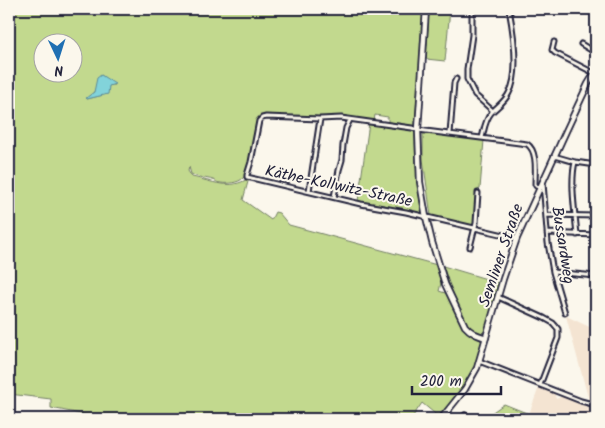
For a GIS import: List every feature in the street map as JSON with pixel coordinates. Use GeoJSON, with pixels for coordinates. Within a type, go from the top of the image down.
{"type":"FeatureCollection","features":[{"type":"Feature","properties":{"kind":"street"},"geometry":{"type":"LineString","coordinates":[[426,9],[418,130],[420,182],[426,217],[445,284],[465,326],[468,331],[486,338]]}},
{"type":"Feature","properties":{"kind":"street"},"geometry":{"type":"LineString","coordinates":[[472,9],[472,35],[467,79],[475,95],[492,111]]}},
{"type":"Feature","properties":{"kind":"street"},"geometry":{"type":"LineString","coordinates":[[482,138],[492,111],[508,96],[514,78],[514,52],[509,9]]}},
{"type":"Feature","properties":{"kind":"street"},"geometry":{"type":"LineString","coordinates":[[554,42],[552,50],[555,53],[595,72]]}},
{"type":"Feature","properties":{"kind":"street"},"geometry":{"type":"LineString","coordinates":[[581,44],[596,52]]}},
{"type":"Feature","properties":{"kind":"street","name":"Semliner Straße"},"geometry":{"type":"LineString","coordinates":[[441,419],[470,382],[479,361],[517,238],[542,181],[595,72]]}},
{"type":"Feature","properties":{"kind":"street"},"geometry":{"type":"LineString","coordinates":[[450,134],[454,83],[456,79]]}},
{"type":"Feature","properties":{"kind":"street","name":"Käthe-Kollwitz-Straße"},"geometry":{"type":"LineString","coordinates":[[320,120],[262,118],[248,177],[517,238]]}},
{"type":"Feature","properties":{"kind":"street"},"geometry":{"type":"LineString","coordinates":[[309,191],[320,120],[341,118],[530,145],[534,156],[535,184],[539,188]]}},
{"type":"Feature","properties":{"kind":"street"},"geometry":{"type":"LineString","coordinates":[[334,197],[342,160],[346,128],[350,120]]}},
{"type":"Feature","properties":{"kind":"street"},"geometry":{"type":"LineString","coordinates":[[554,156],[596,165]]}},
{"type":"Feature","properties":{"kind":"street"},"geometry":{"type":"LineString","coordinates":[[575,162],[574,183],[577,235]]}},
{"type":"Feature","properties":{"kind":"street","name":"Bussardweg"},"geometry":{"type":"LineString","coordinates":[[542,181],[553,272],[565,313]]}},
{"type":"Feature","properties":{"kind":"street"},"geometry":{"type":"LineString","coordinates":[[470,247],[475,228],[478,193]]}},
{"type":"Feature","properties":{"kind":"street"},"geometry":{"type":"LineString","coordinates":[[546,215],[596,216]]}},
{"type":"Feature","properties":{"kind":"street"},"geometry":{"type":"LineString","coordinates":[[547,233],[596,235]]}},
{"type":"Feature","properties":{"kind":"street"},"geometry":{"type":"LineString","coordinates":[[553,272],[596,276]]}},
{"type":"Feature","properties":{"kind":"street"},"geometry":{"type":"LineString","coordinates":[[498,297],[544,318],[553,323],[558,329],[558,338],[540,385]]}},
{"type":"Feature","properties":{"kind":"street"},"geometry":{"type":"LineString","coordinates":[[479,361],[596,405]]}},
{"type":"Feature","properties":{"kind":"street"},"geometry":{"type":"LineString","coordinates":[[462,419],[465,415]]}},
{"type":"Feature","properties":{"kind":"shaded area"},"geometry":{"type":"Polygon","coordinates":[[[566,316],[596,330],[596,404],[589,401],[566,316]]]}},
{"type":"Feature","properties":{"kind":"shaded area"},"geometry":{"type":"Polygon","coordinates":[[[539,387],[554,392],[556,399],[564,396],[596,407],[596,419],[542,419],[529,414],[539,387]]]}},
{"type":"Feature","properties":{"kind":"green space"},"geometry":{"type":"Polygon","coordinates":[[[9,9],[424,9],[415,125],[394,124],[388,122],[388,117],[375,115],[374,121],[264,116],[261,117],[248,167],[241,180],[232,183],[219,183],[191,174],[189,167],[188,171],[192,177],[221,184],[235,184],[249,178],[243,200],[271,220],[275,212],[279,213],[289,225],[437,265],[442,279],[439,291],[448,294],[463,328],[483,343],[469,379],[440,418],[422,403],[411,419],[312,419],[288,415],[288,419],[87,419],[86,415],[51,408],[51,399],[9,394],[9,9]],[[101,75],[94,92],[87,99],[107,94],[109,85],[114,85],[101,75]]]}},
{"type":"Feature","properties":{"kind":"green space"},"geometry":{"type":"Polygon","coordinates":[[[429,9],[450,9],[445,61],[426,59],[429,9]]]}},
{"type":"Feature","properties":{"kind":"green space"},"geometry":{"type":"Polygon","coordinates":[[[369,123],[415,131],[415,152],[422,214],[358,201],[369,123]]]}},
{"type":"Feature","properties":{"kind":"green space"},"geometry":{"type":"Polygon","coordinates":[[[425,132],[484,140],[475,226],[431,216],[423,159],[423,134],[425,132]]]}},
{"type":"Feature","properties":{"kind":"green space"},"geometry":{"type":"Polygon","coordinates":[[[443,266],[500,283],[487,329],[482,333],[471,329],[462,316],[443,266]]]}},
{"type":"Feature","properties":{"kind":"green space"},"geometry":{"type":"Polygon","coordinates":[[[504,404],[529,414],[524,417],[489,419],[487,416],[504,404]]]}},
{"type":"Feature","properties":{"kind":"water"},"geometry":{"type":"Polygon","coordinates":[[[101,75],[115,84],[109,86],[108,94],[87,99],[94,92],[97,78],[101,75]]]}}]}
